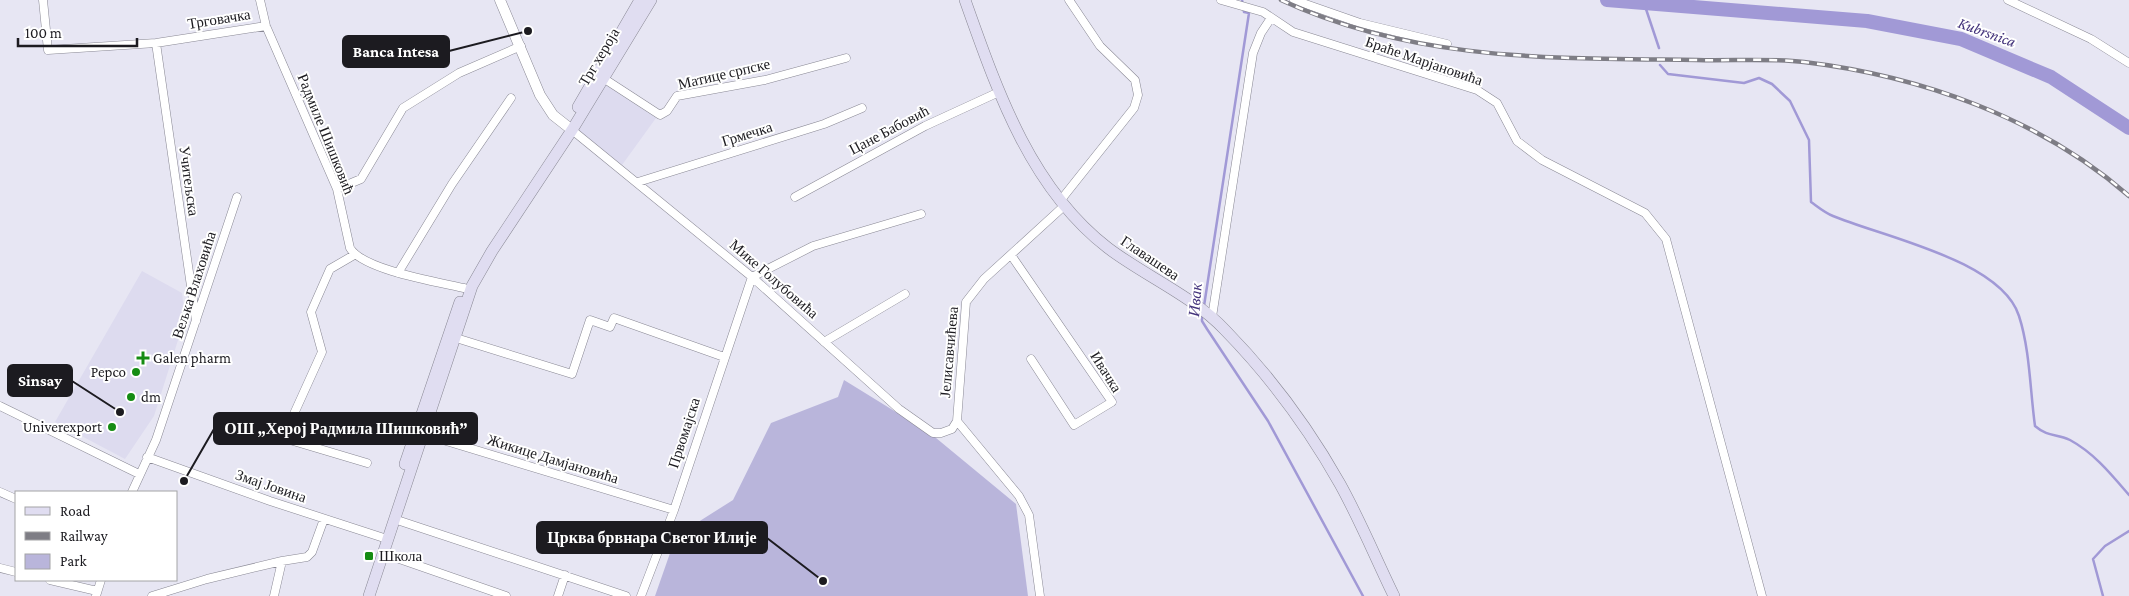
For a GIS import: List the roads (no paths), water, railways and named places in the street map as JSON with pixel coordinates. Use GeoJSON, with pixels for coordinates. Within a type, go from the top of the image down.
{"type":"FeatureCollection","features":[{"type":"Feature","properties":{"kind":"main road","name":"Трг хероја"},"geometry":{"type":"LineString","coordinates":[[569,128],[600,76],[640,0]]}},
{"type":"Feature","properties":{"kind":"main road","name":"Трг хероја"},"geometry":{"type":"LineString","coordinates":[[600,76],[651,0]]}},
{"type":"Feature","properties":{"kind":"main road","name":"Главашева"},"geometry":{"type":"LineString","coordinates":[[965,0],[999,92],[1022,142],[1062,204],[1082,226],[1108,248],[1210,315],[1248,356],[1325,459],[1347,496],[1394,596]]}},
{"type":"Feature","properties":{"kind":"main road"},"geometry":{"type":"LineString","coordinates":[[361,596],[384,538],[464,288],[480,259],[569,128]]}},
{"type":"Feature","properties":{"kind":"main road"},"geometry":{"type":"LineString","coordinates":[[369,596],[382,553],[384,538],[394,519],[424,434],[472,286],[569,128]]}},
{"type":"Feature","properties":{"kind":"street","name":"Трговачка"},"geometry":{"type":"LineString","coordinates":[[43,0],[48,50],[156,43],[266,26]]}},
{"type":"Feature","properties":{"kind":"street","name":"Радмиле Шишковић"},"geometry":{"type":"LineString","coordinates":[[261,0],[266,26],[337,189],[350,248],[354,255]]}},
{"type":"Feature","properties":{"kind":"street"},"geometry":{"type":"LineString","coordinates":[[500,0],[544,102],[554,115],[569,128]]}},
{"type":"Feature","properties":{"kind":"street","name":"Јелисавчићева"},"geometry":{"type":"LineString","coordinates":[[957,421],[966,302],[972,291],[1062,204],[1134,108],[1138,95],[1135,80],[1100,46],[1069,0]]}},
{"type":"Feature","properties":{"kind":"street","name":"Браће Марјановића"},"geometry":{"type":"LineString","coordinates":[[1294,0],[1360,23],[1447,44]]}},
{"type":"Feature","properties":{"kind":"street"},"geometry":{"type":"LineString","coordinates":[[2008,0],[2091,39],[2129,63]]}},
{"type":"Feature","properties":{"kind":"street","name":"Браће Марјановића"},"geometry":{"type":"LineString","coordinates":[[1225,1],[1263,12],[1293,32],[1477,90],[1497,104],[1516,141],[1542,160],[1645,213],[1666,239],[1762,596]]}},
{"type":"Feature","properties":{"kind":"street"},"geometry":{"type":"LineString","coordinates":[[1210,315],[1253,53],[1261,33],[1271,18]]}},
{"type":"Feature","properties":{"kind":"street","name":"Учитељска"},"geometry":{"type":"LineString","coordinates":[[156,43],[196,322]]}},
{"type":"Feature","properties":{"kind":"street"},"geometry":{"type":"LineString","coordinates":[[337,189],[361,179],[403,108],[459,73],[521,46]]}},
{"type":"Feature","properties":{"kind":"street","name":"Матице српске"},"geometry":{"type":"LineString","coordinates":[[600,76],[660,115],[667,111],[677,96],[765,80],[846,58]]}},
{"type":"Feature","properties":{"kind":"street","name":"Цане Бабовић"},"geometry":{"type":"LineString","coordinates":[[795,197],[925,126],[999,92]]}},
{"type":"Feature","properties":{"kind":"street"},"geometry":{"type":"LineString","coordinates":[[398,273],[452,184],[511,98]]}},
{"type":"Feature","properties":{"kind":"street","name":"Грмечка"},"geometry":{"type":"LineString","coordinates":[[638,182],[824,124],[862,108]]}},
{"type":"Feature","properties":{"kind":"street","name":"Мике Голубовића"},"geometry":{"type":"LineString","coordinates":[[569,128],[638,182],[752,277],[899,409],[933,433],[941,434],[952,429],[957,421]]}},
{"type":"Feature","properties":{"kind":"street","name":"Вељка Влаховића"},"geometry":{"type":"LineString","coordinates":[[132,491],[156,440],[237,197]]}},
{"type":"Feature","properties":{"kind":"street"},"geometry":{"type":"LineString","coordinates":[[752,277],[813,246],[922,214]]}},
{"type":"Feature","properties":{"kind":"street"},"geometry":{"type":"LineString","coordinates":[[367,463],[283,438],[322,352],[311,312],[330,269],[354,255],[362,260],[398,273],[464,288]]}},
{"type":"Feature","properties":{"kind":"street","name":"Ивачка"},"geometry":{"type":"LineString","coordinates":[[1011,255],[1112,402],[1074,425],[1031,359]]}},
{"type":"Feature","properties":{"kind":"street","name":"Првомајска"},"geometry":{"type":"LineString","coordinates":[[641,596],[674,510],[752,277]]}},
{"type":"Feature","properties":{"kind":"street"},"geometry":{"type":"LineString","coordinates":[[824,342],[905,294]]}},
{"type":"Feature","properties":{"kind":"street"},"geometry":{"type":"LineString","coordinates":[[456,338],[572,374],[590,320],[610,327],[614,318],[724,357]]}},
{"type":"Feature","properties":{"kind":"street"},"geometry":{"type":"LineString","coordinates":[[0,406],[139,474]]}},
{"type":"Feature","properties":{"kind":"street"},"geometry":{"type":"LineString","coordinates":[[957,421],[1019,496],[1029,515],[1040,596]]}},
{"type":"Feature","properties":{"kind":"street","name":"Жикице Дамјановића"},"geometry":{"type":"LineString","coordinates":[[424,434],[674,510]]}},
{"type":"Feature","properties":{"kind":"street","name":"Змај Јовина"},"geometry":{"type":"LineString","coordinates":[[147,457],[384,538]]}},
{"type":"Feature","properties":{"kind":"street"},"geometry":{"type":"LineString","coordinates":[[0,492],[15,500]]}},
{"type":"Feature","properties":{"kind":"street"},"geometry":{"type":"LineString","coordinates":[[152,596],[207,579],[307,557],[312,552],[324,519]]}},
{"type":"Feature","properties":{"kind":"street"},"geometry":{"type":"LineString","coordinates":[[394,519],[626,596]]}},
{"type":"Feature","properties":{"kind":"street"},"geometry":{"type":"LineString","coordinates":[[382,553],[506,596]]}},
{"type":"Feature","properties":{"kind":"street"},"geometry":{"type":"LineString","coordinates":[[274,596],[282,561]]}},
{"type":"Feature","properties":{"kind":"street"},"geometry":{"type":"LineString","coordinates":[[0,568],[15,572]]}},
{"type":"Feature","properties":{"kind":"street"},"geometry":{"type":"LineString","coordinates":[[558,596],[565,575]]}},
{"type":"Feature","properties":{"kind":"street"},"geometry":{"type":"LineString","coordinates":[[54,581],[96,593],[101,581]]}},
{"type":"Feature","properties":{"kind":"waterway","name":"Ивак"},"geometry":{"type":"LineString","coordinates":[[1204,306],[1249,13],[1244,12],[1242,0]]}},
{"type":"Feature","properties":{"kind":"waterway","name":"Kubrsnica"},"geometry":{"type":"LineString","coordinates":[[1607,0],[1867,21],[1961,39],[2051,77],[2129,128]]}},
{"type":"Feature","properties":{"kind":"waterway"},"geometry":{"type":"LineString","coordinates":[[1644,3],[1659,48]]}},
{"type":"Feature","properties":{"kind":"waterway"},"geometry":{"type":"LineString","coordinates":[[1660,65],[1668,74],[1744,83],[1759,78],[1772,84],[1790,101],[1809,140],[1811,202],[1833,216],[1909,242],[1965,265],[1989,280],[2008,296],[2019,316],[2023,329],[2028,356],[2035,426],[2044,432],[2065,438],[2079,445],[2102,464],[2129,495]]}},
{"type":"Feature","properties":{"kind":"waterway","name":"Ивак"},"geometry":{"type":"LineString","coordinates":[[1202,314],[1202,321],[1268,421],[1363,596]]}},
{"type":"Feature","properties":{"kind":"waterway"},"geometry":{"type":"LineString","coordinates":[[2103,596],[2093,559],[2105,546],[2129,531]]}},
{"type":"Feature","properties":{"kind":"railway"},"geometry":{"type":"LineString","coordinates":[[1281,0],[1331,20],[1382,35],[1434,46],[1537,56],[1791,61],[1848,69],[1892,78],[1935,90],[1977,105],[2018,123],[2057,144],[2094,168],[2129,196]]}},
{"type":"Feature","properties":{"kind":"place","name":"Banca Intesa"},"geometry":{"type":"Point","coordinates":[528,31]}},
{"type":"Feature","properties":{"kind":"place","name":"Galen pharm"},"geometry":{"type":"Point","coordinates":[143,358]}},
{"type":"Feature","properties":{"kind":"place","name":"Pepco"},"geometry":{"type":"Point","coordinates":[136,372]}},
{"type":"Feature","properties":{"kind":"place","name":"dm"},"geometry":{"type":"Point","coordinates":[131,397]}},
{"type":"Feature","properties":{"kind":"place","name":"Sinsay"},"geometry":{"type":"Point","coordinates":[120,412]}},
{"type":"Feature","properties":{"kind":"place","name":"Univerexport"},"geometry":{"type":"Point","coordinates":[112,427]}},
{"type":"Feature","properties":{"kind":"place","name":"ОШ „Херој Радмила Шишковић”"},"geometry":{"type":"Point","coordinates":[184,481]}},
{"type":"Feature","properties":{"kind":"place","name":"Школа"},"geometry":{"type":"Point","coordinates":[369,556]}},
{"type":"Feature","properties":{"kind":"place","name":"Црква брвнара Светог Илије"},"geometry":{"type":"Point","coordinates":[823,581]}}]}
